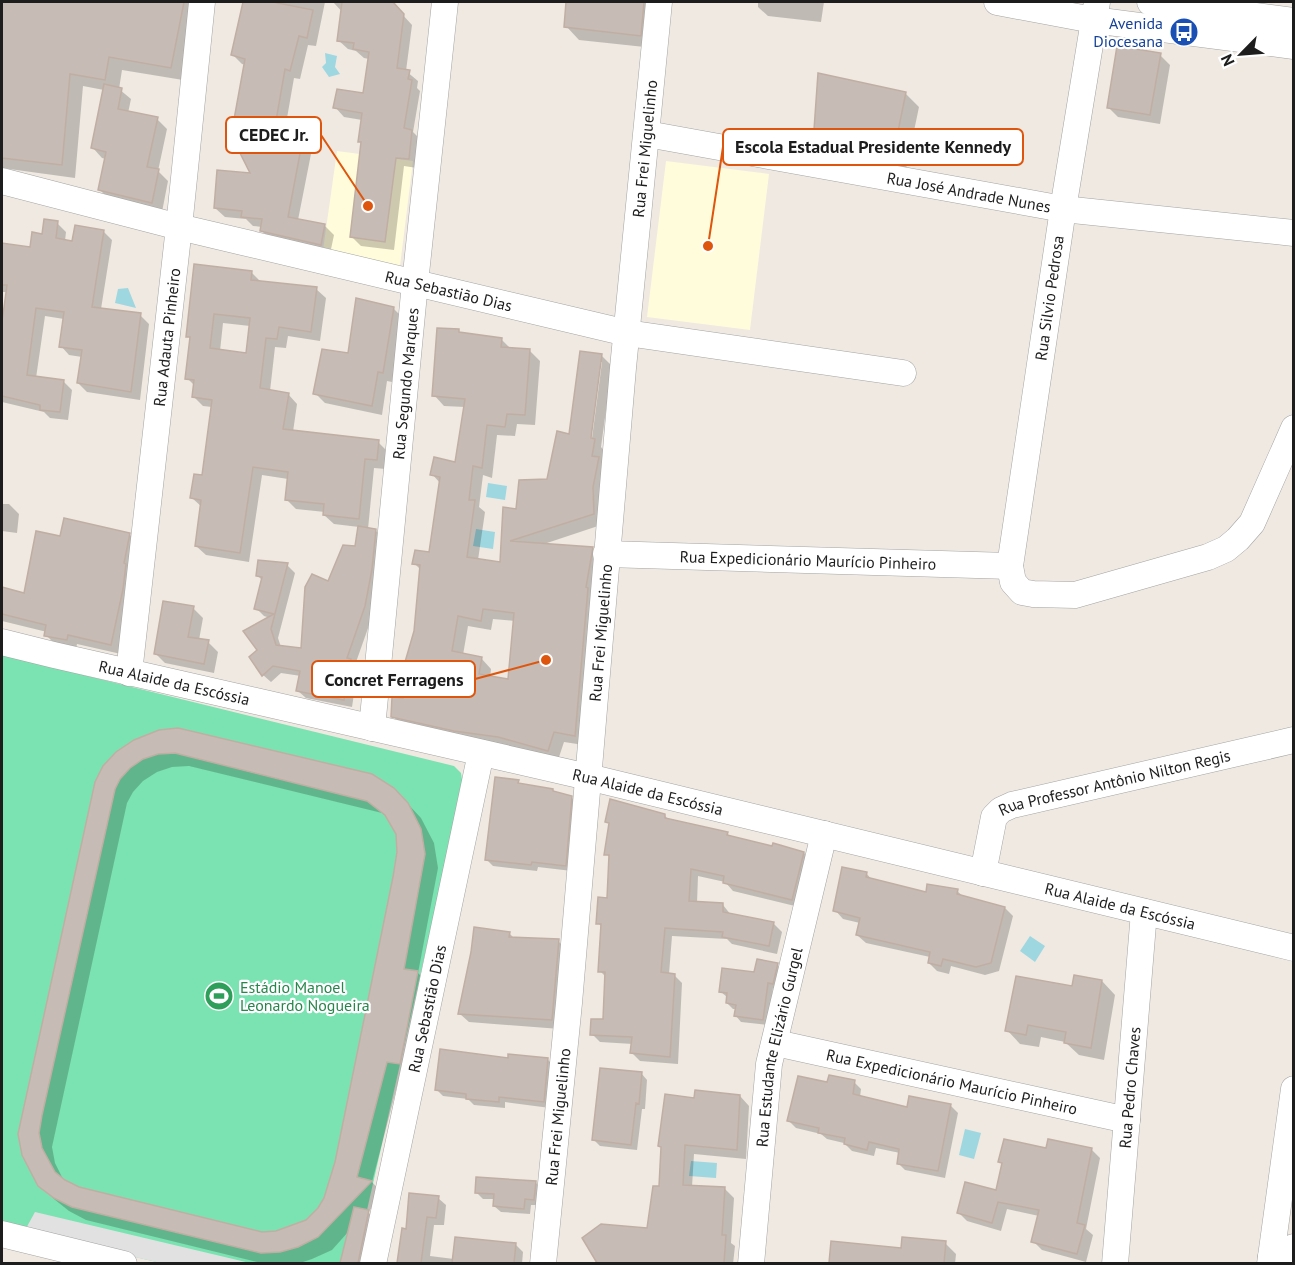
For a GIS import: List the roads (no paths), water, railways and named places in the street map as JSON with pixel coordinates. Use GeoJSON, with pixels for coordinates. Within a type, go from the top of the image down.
{"type":"FeatureCollection","features":[{"type":"Feature","properties":{"kind":"street","name":"Rua Adauta Pinheiro"},"geometry":{"type":"LineString","coordinates":[[129,673],[202,2]]}},
{"type":"Feature","properties":{"kind":"street","name":"Rua Segundo Marques"},"geometry":{"type":"LineString","coordinates":[[372,728],[445,2]]}},
{"type":"Feature","properties":{"kind":"street","name":"Rua Frei Miguelinho"},"geometry":{"type":"LineString","coordinates":[[543,1263],[569,1003],[606,554],[659,2]]}},
{"type":"Feature","properties":{"kind":"street"},"geometry":{"type":"LineString","coordinates":[[997,2],[1095,11],[1293,46]]}},
{"type":"Feature","properties":{"kind":"street"},"geometry":{"type":"LineString","coordinates":[[1150,2],[1293,21]]}},
{"type":"Feature","properties":{"kind":"street","name":"Rua Silvio Pedrosa"},"geometry":{"type":"LineString","coordinates":[[1010,566],[1095,11]]}},
{"type":"Feature","properties":{"kind":"street","name":"Rua José Andrade Nunes"},"geometry":{"type":"LineString","coordinates":[[647,134],[1063,209],[1293,233]]}},
{"type":"Feature","properties":{"kind":"street","name":"Rua Sebastião Dias"},"geometry":{"type":"LineString","coordinates":[[2,181],[179,226],[627,333],[903,373]]}},
{"type":"Feature","properties":{"kind":"street"},"geometry":{"type":"LineString","coordinates":[[1010,566],[1013,582],[1022,592],[1075,595],[1208,557],[1226,549],[1252,524],[1293,428]]}},
{"type":"Feature","properties":{"kind":"street","name":"Rua Expedicionário Maurício Pinheiro"},"geometry":{"type":"LineString","coordinates":[[606,554],[1010,566]]}},
{"type":"Feature","properties":{"kind":"street","name":"Rua Alaide da Escóssia"},"geometry":{"type":"LineString","coordinates":[[2,642],[588,777],[1293,948]]}},
{"type":"Feature","properties":{"kind":"street","name":"Rua Professor Antônio Nilton Regis"},"geometry":{"type":"LineString","coordinates":[[983,873],[994,817],[1001,810],[1012,805],[1293,740]]}},
{"type":"Feature","properties":{"kind":"street","name":"Rua Sebastião Dias"},"geometry":{"type":"LineString","coordinates":[[373,1263],[481,753]]}},
{"type":"Feature","properties":{"kind":"street","name":"Rua Estudante Elizário Gurgel"},"geometry":{"type":"LineString","coordinates":[[751,1263],[769,1065],[824,834]]}},
{"type":"Feature","properties":{"kind":"street","name":"Rua Pedro Chaves"},"geometry":{"type":"LineString","coordinates":[[1115,1263],[1144,912]]}},
{"type":"Feature","properties":{"kind":"street","name":"Rua Expedicionário Maurício Pinheiro"},"geometry":{"type":"LineString","coordinates":[[776,1043],[1127,1120]]}},
{"type":"Feature","properties":{"kind":"street"},"geometry":{"type":"LineString","coordinates":[[1278,1256],[1293,1089]]}},
{"type":"Feature","properties":{"kind":"street"},"geometry":{"type":"LineString","coordinates":[[2,1234],[124,1263]]}},
{"type":"Feature","properties":{"kind":"water"},"geometry":{"type":"Polygon","coordinates":[[[325,53],[337,56],[335,67],[340,74],[329,77],[322,67],[326,63],[325,53]]]}},
{"type":"Feature","properties":{"kind":"water"},"geometry":{"type":"Polygon","coordinates":[[[128,288],[136,308],[115,303],[118,289],[128,288]]]}},
{"type":"Feature","properties":{"kind":"water"},"geometry":{"type":"Polygon","coordinates":[[[488,483],[507,486],[505,500],[486,497],[488,483]]]}},
{"type":"Feature","properties":{"kind":"water"},"geometry":{"type":"Polygon","coordinates":[[[476,529],[495,532],[493,549],[473,546],[476,529]]]}},
{"type":"Feature","properties":{"kind":"water"},"geometry":{"type":"Polygon","coordinates":[[[1030,936],[1045,946],[1035,962],[1020,951],[1030,936]]]}},
{"type":"Feature","properties":{"kind":"water"},"geometry":{"type":"Polygon","coordinates":[[[965,1129],[981,1133],[974,1159],[959,1155],[965,1129]]]}},
{"type":"Feature","properties":{"kind":"water"},"geometry":{"type":"Polygon","coordinates":[[[691,1161],[717,1163],[716,1178],[689,1176],[691,1161]]]}},
{"type":"Feature","properties":{"kind":"place","name":"Avenida Diocesana"},"geometry":{"type":"Point","coordinates":[1184,32]}},
{"type":"Feature","properties":{"kind":"place","name":"CEDEC Jr."},"geometry":{"type":"Point","coordinates":[368,206]}},
{"type":"Feature","properties":{"kind":"place","name":"Escola Estadual Presidente Kennedy"},"geometry":{"type":"Point","coordinates":[708,246]}},
{"type":"Feature","properties":{"kind":"place","name":"Concret Ferragens"},"geometry":{"type":"Point","coordinates":[546,660]}},
{"type":"Feature","properties":{"kind":"place","name":"Estádio Manoel Leonardo Nogueira"},"geometry":{"type":"Point","coordinates":[219,996]}}]}
